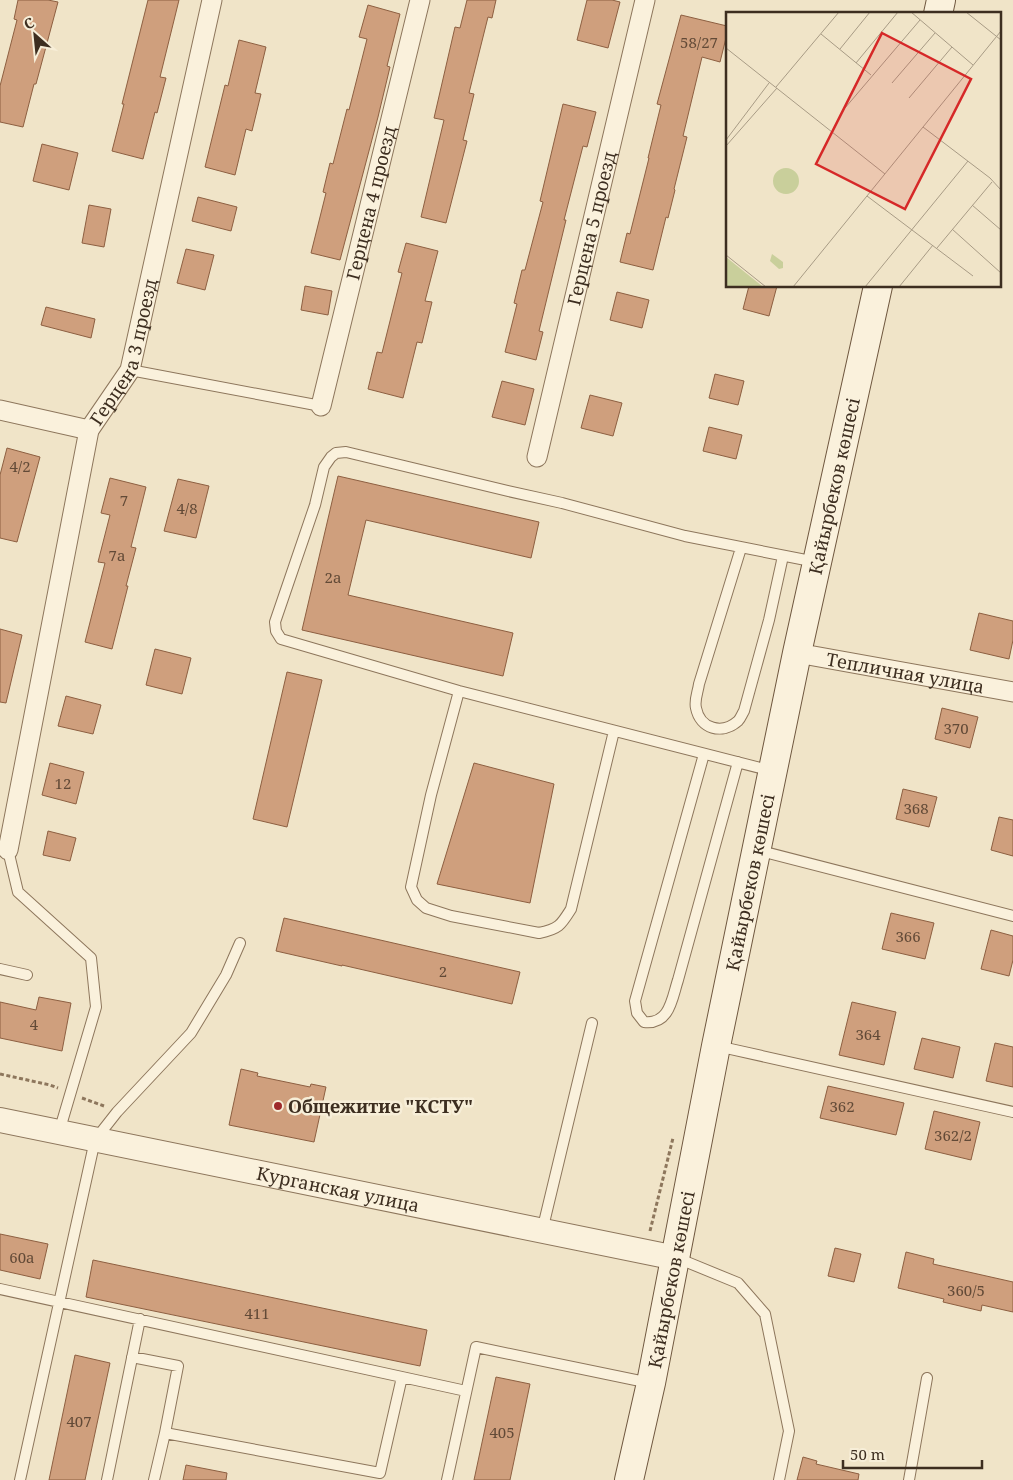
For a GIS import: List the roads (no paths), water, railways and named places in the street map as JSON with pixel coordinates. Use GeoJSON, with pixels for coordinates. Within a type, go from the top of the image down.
{"type":"FeatureCollection","features":[{"type":"Feature","properties":{"kind":"main road","name":"Қайырбеков көшесі"},"geometry":{"type":"LineString","coordinates":[[629,1480],[651,1383],[716,1046],[797,653],[878,288]]}},
{"type":"Feature","properties":{"kind":"street","name":"Герцена 3 проезд"},"geometry":{"type":"LineString","coordinates":[[4,849],[90,430],[130,370],[212,0]]}},
{"type":"Feature","properties":{"kind":"street","name":"Герцена 4 проезд"},"geometry":{"type":"LineString","coordinates":[[321,406],[420,0]]}},
{"type":"Feature","properties":{"kind":"street","name":"Герцена 5 проезд"},"geometry":{"type":"LineString","coordinates":[[537,457],[644,0]]}},
{"type":"Feature","properties":{"kind":"street"},"geometry":{"type":"LineString","coordinates":[[0,410],[90,430]]}},
{"type":"Feature","properties":{"kind":"street","name":"Тепличная улица"},"geometry":{"type":"LineString","coordinates":[[797,653],[1013,692]]}},
{"type":"Feature","properties":{"kind":"street","name":"Курганская улица"},"geometry":{"type":"LineString","coordinates":[[0,1120],[676,1258]]}},
{"type":"Feature","properties":{"kind":"lane"},"geometry":{"type":"LineString","coordinates":[[130,370],[321,406]]}},
{"type":"Feature","properties":{"kind":"lane"},"geometry":{"type":"LineString","coordinates":[[773,771],[460,691],[281,638],[276,631],[276,622],[316,505],[324,467],[336,453],[346,452],[562,503],[685,536],[817,562]]}},
{"type":"Feature","properties":{"kind":"lane"},"geometry":{"type":"LineString","coordinates":[[741,548],[699,684],[696,702],[696,709],[700,718],[706,725],[714,729],[722,729],[731,725],[739,720],[744,711],[769,620],[783,556]]}},
{"type":"Feature","properties":{"kind":"lane"},"geometry":{"type":"LineString","coordinates":[[460,691],[431,795],[411,887],[417,900],[426,908],[451,916],[539,933],[552,930],[562,923],[571,909],[614,731]]}},
{"type":"Feature","properties":{"kind":"lane"},"geometry":{"type":"LineString","coordinates":[[704,754],[635,1001],[637,1013],[644,1022],[656,1022],[667,1013],[678,980],[738,762]]}},
{"type":"Feature","properties":{"kind":"lane"},"geometry":{"type":"LineString","coordinates":[[4,849],[18,892],[91,958],[96,1007],[59,1132]]}},
{"type":"Feature","properties":{"kind":"lane"},"geometry":{"type":"LineString","coordinates":[[756,850],[1013,916]]}},
{"type":"Feature","properties":{"kind":"lane"},"geometry":{"type":"LineString","coordinates":[[20,1480],[95,1140],[117,1112],[191,1033],[226,975],[240,943]]}},
{"type":"Feature","properties":{"kind":"lane"},"geometry":{"type":"LineString","coordinates":[[0,969],[27,975]]}},
{"type":"Feature","properties":{"kind":"lane"},"geometry":{"type":"LineString","coordinates":[[542,1231],[592,1023]]}},
{"type":"Feature","properties":{"kind":"lane"},"geometry":{"type":"LineString","coordinates":[[716,1046],[1013,1112]]}},
{"type":"Feature","properties":{"kind":"lane"},"geometry":{"type":"LineString","coordinates":[[676,1258],[738,1284],[765,1314],[789,1431],[779,1480]]}},
{"type":"Feature","properties":{"kind":"lane"},"geometry":{"type":"LineString","coordinates":[[0,1289],[466,1391]]}},
{"type":"Feature","properties":{"kind":"lane"},"geometry":{"type":"LineString","coordinates":[[107,1480],[140,1320]]}},
{"type":"Feature","properties":{"kind":"lane"},"geometry":{"type":"LineString","coordinates":[[447,1480],[476,1346],[651,1383]]}},
{"type":"Feature","properties":{"kind":"lane"},"geometry":{"type":"LineString","coordinates":[[132,1357],[178,1366],[154,1480]]}},
{"type":"Feature","properties":{"kind":"lane"},"geometry":{"type":"LineString","coordinates":[[165,1433],[380,1473],[402,1376]]}},
{"type":"Feature","properties":{"kind":"lane"},"geometry":{"type":"LineString","coordinates":[[909,1480],[927,1378]]}},
{"type":"Feature","properties":{"kind":"place","name":"Общежитие \"КСТУ\""},"geometry":{"type":"Point","coordinates":[278,1106]}}]}
